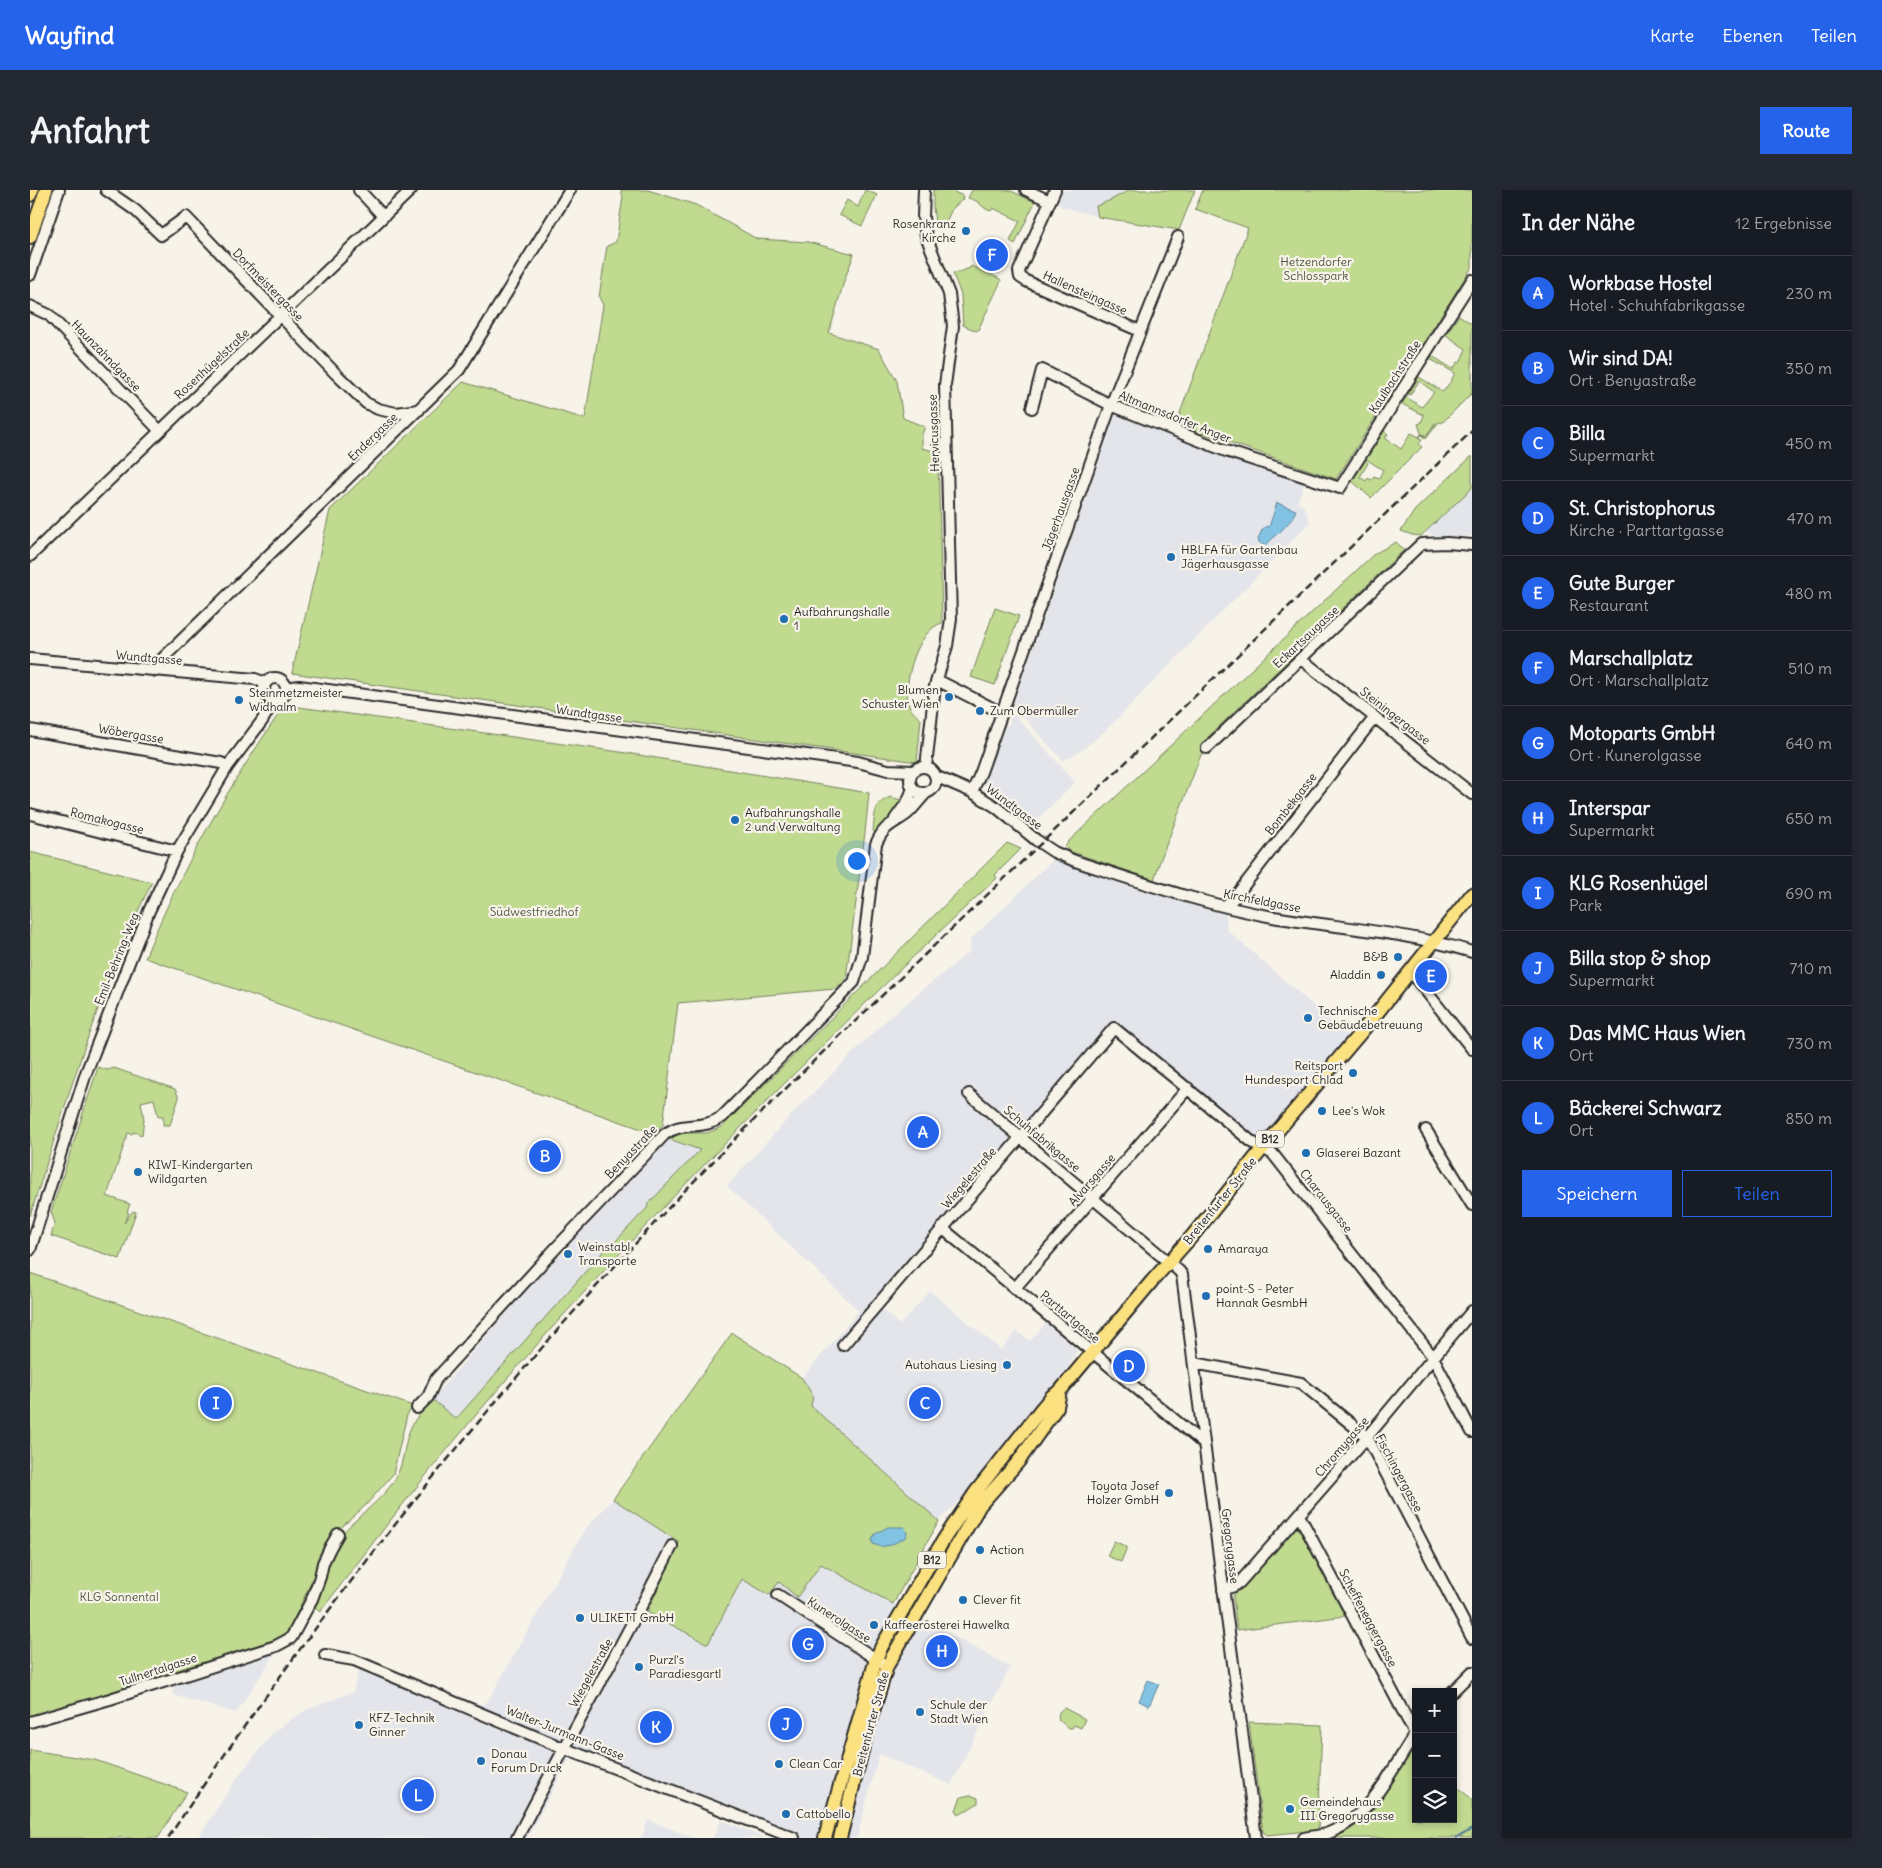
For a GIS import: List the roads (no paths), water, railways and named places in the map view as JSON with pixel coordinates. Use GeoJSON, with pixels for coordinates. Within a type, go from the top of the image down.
{"type":"FeatureCollection","features":[{"type":"Feature","properties":{"kind":"main road"},"geometry":{"type":"LineString","coordinates":[[30,195],[32,190]]}},
{"type":"Feature","properties":{"kind":"main road"},"geometry":{"type":"LineString","coordinates":[[30,237],[46,190]]}},
{"type":"Feature","properties":{"kind":"main road","name":"Breitenfurter Straße"},"geometry":{"type":"LineString","coordinates":[[825,1838],[881,1662],[944,1539],[975,1493],[1052,1396],[1060,1391],[1193,1235],[1263,1148],[1373,1018],[1472,894]]}},
{"type":"Feature","properties":{"kind":"main road","name":"Breitenfurter Straße"},"geometry":{"type":"LineString","coordinates":[[840,1838],[867,1731],[881,1662]]}},
{"type":"Feature","properties":{"kind":"street"},"geometry":{"type":"LineString","coordinates":[[30,275],[59,190]]}},
{"type":"Feature","properties":{"kind":"street","name":"Dorfmeistergasse"},"geometry":{"type":"LineString","coordinates":[[106,190],[134,209],[161,235],[186,217],[366,403],[378,409],[396,413],[419,410]]}},
{"type":"Feature","properties":{"kind":"street"},"geometry":{"type":"LineString","coordinates":[[358,190],[384,216]]}},
{"type":"Feature","properties":{"kind":"street","name":"Rosenhügelstraße"},"geometry":{"type":"LineString","coordinates":[[30,556],[411,190]]}},
{"type":"Feature","properties":{"kind":"street","name":"Hervicusgasse"},"geometry":{"type":"LineString","coordinates":[[924,190],[923,217],[926,236],[949,294],[953,326],[945,385],[951,619],[949,638],[938,680],[926,767]]}},
{"type":"Feature","properties":{"kind":"street"},"geometry":{"type":"LineString","coordinates":[[1026,190],[1050,201],[1055,190]]}},
{"type":"Feature","properties":{"kind":"street","name":"Endergasse"},"geometry":{"type":"LineString","coordinates":[[156,671],[159,662],[460,370],[565,192]]}},
{"type":"Feature","properties":{"kind":"street","name":"Hallensteingasse"},"geometry":{"type":"LineString","coordinates":[[1050,201],[1019,271],[1020,277],[1140,332]]}},
{"type":"Feature","properties":{"kind":"street","name":"Jägerhausgasse"},"geometry":{"type":"LineString","coordinates":[[972,792],[981,772],[1111,405],[1178,236]]}},
{"type":"Feature","properties":{"kind":"street","name":"Kaulbachstraße"},"geometry":{"type":"LineString","coordinates":[[1340,488],[1472,280]]}},
{"type":"Feature","properties":{"kind":"street","name":"Haunzahndgasse"},"geometry":{"type":"LineString","coordinates":[[30,306],[49,315],[160,430]]}},
{"type":"Feature","properties":{"kind":"street","name":"Altmannsdorfer Anger"},"geometry":{"type":"LineString","coordinates":[[1032,408],[1042,370],[1111,405],[1226,451],[1340,488]]}},
{"type":"Feature","properties":{"kind":"street","name":"Eckartsaugasse"},"geometry":{"type":"LineString","coordinates":[[1207,748],[1422,544],[1472,545]]}},
{"type":"Feature","properties":{"kind":"street","name":"Wundtgasse"},"geometry":{"type":"LineString","coordinates":[[30,659],[255,679],[266,683]]}},
{"type":"Feature","properties":{"kind":"street","name":"Steiningergasse"},"geometry":{"type":"LineString","coordinates":[[1301,659],[1472,794]]}},
{"type":"Feature","properties":{"kind":"street"},"geometry":{"type":"LineString","coordinates":[[272,679],[279,679],[286,688],[284,695],[274,700],[265,694],[264,690],[266,683],[272,679]]}},
{"type":"Feature","properties":{"kind":"street"},"geometry":{"type":"LineString","coordinates":[[938,680],[1002,712]]}},
{"type":"Feature","properties":{"kind":"street","name":"Wundtgasse"},"geometry":{"type":"LineString","coordinates":[[286,688],[299,686],[858,762],[888,770],[913,771]]}},
{"type":"Feature","properties":{"kind":"street","name":"Emil-Behring-Weg"},"geometry":{"type":"LineString","coordinates":[[30,1250],[86,1072],[149,911],[177,851],[228,766],[265,717],[274,700]]}},
{"type":"Feature","properties":{"kind":"street","name":"Bombekgasse"},"geometry":{"type":"LineString","coordinates":[[1225,906],[1235,897],[1375,717]]}},
{"type":"Feature","properties":{"kind":"street","name":"Wöbergasse"},"geometry":{"type":"LineString","coordinates":[[30,730],[221,762],[228,766]]}},
{"type":"Feature","properties":{"kind":"street"},"geometry":{"type":"LineString","coordinates":[[926,767],[936,776],[936,780],[929,790],[921,793],[911,785],[913,771],[926,767]]}},
{"type":"Feature","properties":{"kind":"street","name":"Wundtgasse"},"geometry":{"type":"LineString","coordinates":[[888,770],[911,785]]}},
{"type":"Feature","properties":{"kind":"street","name":"Wundtgasse"},"geometry":{"type":"LineString","coordinates":[[936,776],[972,792],[996,807],[1036,840],[1054,852]]}},
{"type":"Feature","properties":{"kind":"street","name":"Benyastraße"},"geometry":{"type":"LineString","coordinates":[[417,1408],[428,1397],[436,1379],[555,1249],[665,1134],[674,1128],[704,1125],[722,1117],[854,982],[860,969],[862,957],[876,844],[881,834],[893,822],[908,801],[911,785]]}},
{"type":"Feature","properties":{"kind":"street","name":"Wundtgasse"},"geometry":{"type":"LineString","coordinates":[[929,790],[958,787]]}},
{"type":"Feature","properties":{"kind":"street","name":"Benyastraße"},"geometry":{"type":"LineString","coordinates":[[893,822],[908,814],[929,790]]}},
{"type":"Feature","properties":{"kind":"street","name":"Romakogasse"},"geometry":{"type":"LineString","coordinates":[[30,814],[177,851]]}},
{"type":"Feature","properties":{"kind":"street","name":"Kirchfeldgasse"},"geometry":{"type":"LineString","coordinates":[[1054,852],[1075,861],[1203,901],[1271,917],[1433,942],[1472,952]]}},
{"type":"Feature","properties":{"kind":"street"},"geometry":{"type":"LineString","coordinates":[[1410,971],[1472,1049]]}},
{"type":"Feature","properties":{"kind":"street","name":"Charausgasse"},"geometry":{"type":"LineString","coordinates":[[1114,1028],[1252,1142],[1273,1154],[1433,1357],[1472,1432]]}},
{"type":"Feature","properties":{"kind":"street","name":"Wiegelestraße"},"geometry":{"type":"LineString","coordinates":[[843,1345],[1114,1028]]}},
{"type":"Feature","properties":{"kind":"street","name":"Alvarsgasse"},"geometry":{"type":"LineString","coordinates":[[1015,1288],[1188,1088]]}},
{"type":"Feature","properties":{"kind":"street","name":"Schuhfabrikgasse"},"geometry":{"type":"LineString","coordinates":[[968,1094],[1169,1262]]}},
{"type":"Feature","properties":{"kind":"street"},"geometry":{"type":"LineString","coordinates":[[1426,1130],[1472,1205]]}},
{"type":"Feature","properties":{"kind":"street","name":"Parttartgasse"},"geometry":{"type":"LineString","coordinates":[[942,1228],[1204,1444]]}},
{"type":"Feature","properties":{"kind":"street","name":"Gregorygasse"},"geometry":{"type":"LineString","coordinates":[[1169,1262],[1179,1271],[1184,1280],[1256,1838]]}},
{"type":"Feature","properties":{"kind":"street","name":"Chromygasse"},"geometry":{"type":"LineString","coordinates":[[1223,1590],[1240,1582],[1367,1437],[1472,1311]]}},
{"type":"Feature","properties":{"kind":"street","name":"Fischingergasse"},"geometry":{"type":"LineString","coordinates":[[1194,1364],[1301,1383],[1367,1437],[1472,1638]]}},
{"type":"Feature","properties":{"kind":"street","name":"Scheffeneggergasse"},"geometry":{"type":"LineString","coordinates":[[1299,1515],[1412,1727]]}},
{"type":"Feature","properties":{"kind":"street","name":"Tullnertalgasse"},"geometry":{"type":"LineString","coordinates":[[30,1722],[110,1699],[276,1646],[291,1638],[312,1599],[323,1563],[338,1534]]}},
{"type":"Feature","properties":{"kind":"street","name":"Wiegelestraße"},"geometry":{"type":"LineString","coordinates":[[517,1838],[563,1748],[633,1622],[672,1546]]}},
{"type":"Feature","properties":{"kind":"street","name":"Kunerolgasse"},"geometry":{"type":"LineString","coordinates":[[778,1595],[881,1662]]}},
{"type":"Feature","properties":{"kind":"street","name":"Walter-Jurmann-Gasse"},"geometry":{"type":"LineString","coordinates":[[325,1655],[354,1660],[563,1748],[794,1838]]}},
{"type":"Feature","properties":{"kind":"street"},"geometry":{"type":"LineString","coordinates":[[1456,1688],[1472,1672]]}},
{"type":"Feature","properties":{"kind":"street"},"geometry":{"type":"LineString","coordinates":[[1304,1838],[1329,1833],[1354,1820],[1374,1798],[1412,1738]]}},
{"type":"Feature","properties":{"kind":"water"},"geometry":{"type":"Polygon","coordinates":[[[1277,503],[1296,510],[1292,519],[1280,532],[1263,545],[1258,539],[1262,530],[1266,526],[1269,527],[1277,503]]]}},
{"type":"Feature","properties":{"kind":"water"},"geometry":{"type":"Polygon","coordinates":[[[888,1527],[904,1527],[907,1532],[906,1537],[886,1546],[873,1544],[872,1540],[875,1534],[888,1527]]]}},
{"type":"Feature","properties":{"kind":"water"},"geometry":{"type":"Polygon","coordinates":[[[1148,1680],[1159,1684],[1149,1706],[1139,1701],[1148,1680]]]}},
{"type":"Feature","properties":{"kind":"waterway"},"geometry":{"type":"LineString","coordinates":[[1457,1838],[1472,1829]]}},
{"type":"Feature","properties":{"kind":"railway"},"geometry":{"type":"LineString","coordinates":[[168,1838],[282,1674],[402,1515],[530,1362],[663,1214],[721,1153],[822,1053],[1472,431]]}},
{"type":"Feature","properties":{"kind":"place","name":"Rosenkranz Kirche"},"geometry":{"type":"Point","coordinates":[966,231]}},
{"type":"Feature","properties":{"kind":"place","name":"Marschallplatz"},"geometry":{"type":"Point","coordinates":[992,255]}},
{"type":"Feature","properties":{"kind":"place","name":"HBLFA für Gartenbau Jägerhausgasse"},"geometry":{"type":"Point","coordinates":[1171,557]}},
{"type":"Feature","properties":{"kind":"place","name":"Aufbahrungshalle 1"},"geometry":{"type":"Point","coordinates":[784,619]}},
{"type":"Feature","properties":{"kind":"place","name":"Blumen Schuster Wien"},"geometry":{"type":"Point","coordinates":[949,697]}},
{"type":"Feature","properties":{"kind":"place","name":"Steinmetzmeister Widhalm"},"geometry":{"type":"Point","coordinates":[239,700]}},
{"type":"Feature","properties":{"kind":"place","name":"Zum Obermüller"},"geometry":{"type":"Point","coordinates":[980,711]}},
{"type":"Feature","properties":{"kind":"place","name":"Aufbahrungshalle 2 und Verwaltung"},"geometry":{"type":"Point","coordinates":[735,820]}},
{"type":"Feature","properties":{"kind":"place","name":"B&B"},"geometry":{"type":"Point","coordinates":[1398,957]}},
{"type":"Feature","properties":{"kind":"place","name":"Aladdin"},"geometry":{"type":"Point","coordinates":[1381,975]}},
{"type":"Feature","properties":{"kind":"place","name":"Gute Burger"},"geometry":{"type":"Point","coordinates":[1431,976]}},
{"type":"Feature","properties":{"kind":"place","name":"Technische Gebäudebetreuung"},"geometry":{"type":"Point","coordinates":[1308,1018]}},
{"type":"Feature","properties":{"kind":"place","name":"Reitsport Hundesport Chlad"},"geometry":{"type":"Point","coordinates":[1353,1073]}},
{"type":"Feature","properties":{"kind":"place","name":"Lee's Wok"},"geometry":{"type":"Point","coordinates":[1322,1111]}},
{"type":"Feature","properties":{"kind":"place","name":"Workbase Hostel"},"geometry":{"type":"Point","coordinates":[923,1132]}},
{"type":"Feature","properties":{"kind":"place","name":"Glaserei Bazant"},"geometry":{"type":"Point","coordinates":[1306,1153]}},
{"type":"Feature","properties":{"kind":"place","name":"Wir sind DA!"},"geometry":{"type":"Point","coordinates":[545,1156]}},
{"type":"Feature","properties":{"kind":"place","name":"KIWI-Kindergarten Wildgarten"},"geometry":{"type":"Point","coordinates":[138,1172]}},
{"type":"Feature","properties":{"kind":"place","name":"Amaraya"},"geometry":{"type":"Point","coordinates":[1208,1249]}},
{"type":"Feature","properties":{"kind":"place","name":"Weinstabl Transporte"},"geometry":{"type":"Point","coordinates":[568,1254]}},
{"type":"Feature","properties":{"kind":"place","name":"point-S - Peter Hannak GesmbH"},"geometry":{"type":"Point","coordinates":[1206,1296]}},
{"type":"Feature","properties":{"kind":"place","name":"Autohaus Liesing"},"geometry":{"type":"Point","coordinates":[1007,1365]}},
{"type":"Feature","properties":{"kind":"place","name":"St. Christophorus"},"geometry":{"type":"Point","coordinates":[1129,1366]}},
{"type":"Feature","properties":{"kind":"place","name":"KLG Rosenhügel"},"geometry":{"type":"Point","coordinates":[216,1403]}},
{"type":"Feature","properties":{"kind":"place","name":"Billa"},"geometry":{"type":"Point","coordinates":[925,1403]}},
{"type":"Feature","properties":{"kind":"place","name":"Toyota Josef Holzer GmbH"},"geometry":{"type":"Point","coordinates":[1169,1493]}},
{"type":"Feature","properties":{"kind":"place","name":"Action"},"geometry":{"type":"Point","coordinates":[980,1550]}},
{"type":"Feature","properties":{"kind":"place","name":"Clever fit"},"geometry":{"type":"Point","coordinates":[963,1600]}},
{"type":"Feature","properties":{"kind":"place","name":"ULIKETT GmbH"},"geometry":{"type":"Point","coordinates":[580,1618]}},
{"type":"Feature","properties":{"kind":"place","name":"Kaffeerösterei Hawelka"},"geometry":{"type":"Point","coordinates":[874,1625]}},
{"type":"Feature","properties":{"kind":"place","name":"Motoparts GmbH"},"geometry":{"type":"Point","coordinates":[808,1644]}},
{"type":"Feature","properties":{"kind":"place","name":"Interspar"},"geometry":{"type":"Point","coordinates":[942,1651]}},
{"type":"Feature","properties":{"kind":"place","name":"Purzl's Paradiesgartl"},"geometry":{"type":"Point","coordinates":[639,1667]}},
{"type":"Feature","properties":{"kind":"place","name":"Schule der Stadt Wien"},"geometry":{"type":"Point","coordinates":[920,1712]}},
{"type":"Feature","properties":{"kind":"place","name":"Billa stop & shop"},"geometry":{"type":"Point","coordinates":[786,1724]}},
{"type":"Feature","properties":{"kind":"place","name":"KFZ-Technik Ginner"},"geometry":{"type":"Point","coordinates":[359,1725]}},
{"type":"Feature","properties":{"kind":"place","name":"Das MMC Haus Wien"},"geometry":{"type":"Point","coordinates":[656,1727]}},
{"type":"Feature","properties":{"kind":"place","name":"Donau Forum Druck"},"geometry":{"type":"Point","coordinates":[481,1761]}},
{"type":"Feature","properties":{"kind":"place","name":"Clean Car"},"geometry":{"type":"Point","coordinates":[779,1764]}},
{"type":"Feature","properties":{"kind":"place","name":"Bäckerei Schwarz"},"geometry":{"type":"Point","coordinates":[418,1795]}},
{"type":"Feature","properties":{"kind":"place","name":"Gemeindehaus III Gregorygasse"},"geometry":{"type":"Point","coordinates":[1290,1809]}},
{"type":"Feature","properties":{"kind":"place","name":"Cattobello"},"geometry":{"type":"Point","coordinates":[786,1814]}},
{"type":"Feature","properties":{"kind":"park label","name":"Hetzendorfer Schlosspark"},"geometry":{"type":"Point","coordinates":[1316,269]}},
{"type":"Feature","properties":{"kind":"park label","name":"Südwestfriedhof"},"geometry":{"type":"Point","coordinates":[534,912]}},
{"type":"Feature","properties":{"kind":"park label","name":"KLG Sonnental"},"geometry":{"type":"Point","coordinates":[119,1597]}}]}
